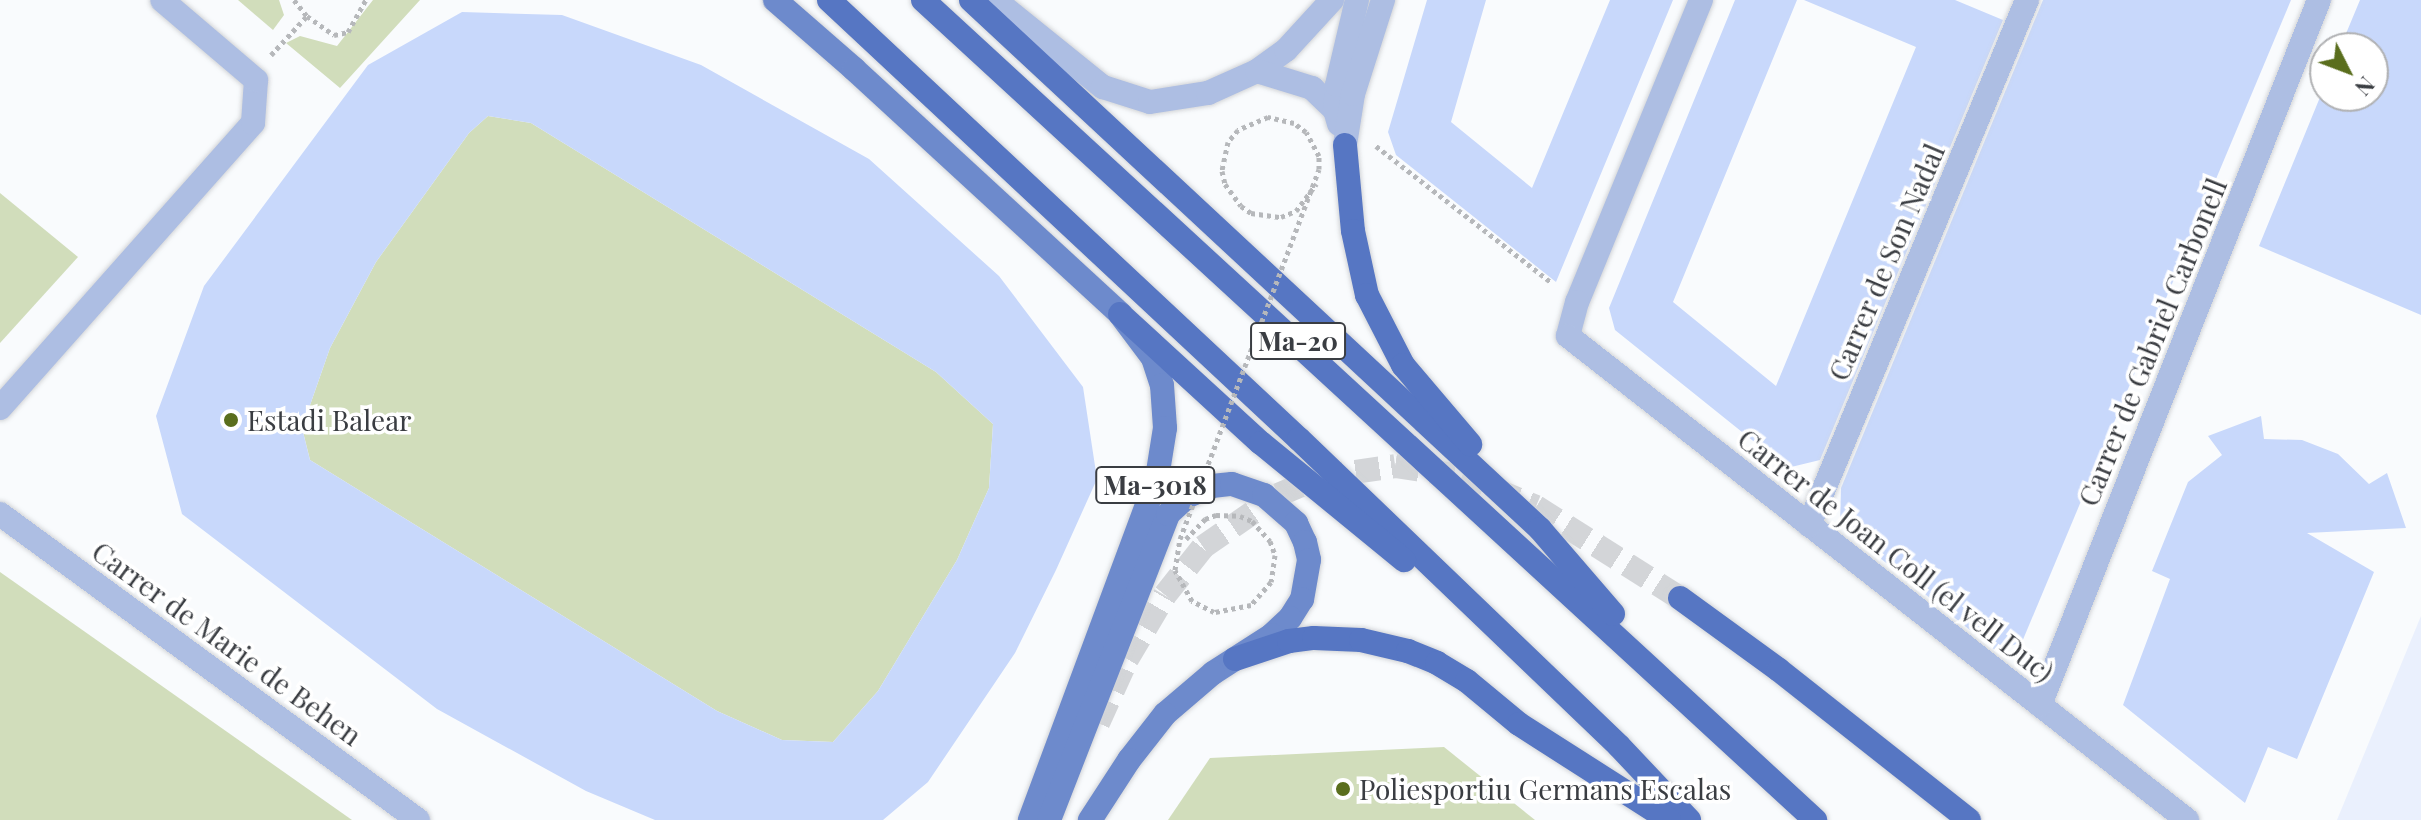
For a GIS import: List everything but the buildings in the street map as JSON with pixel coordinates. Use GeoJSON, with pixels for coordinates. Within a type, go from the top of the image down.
{"type":"FeatureCollection","features":[{"type":"Feature","properties":{"kind":"highway","name":"Ma-20"},"geometry":{"type":"LineString","coordinates":[[829,0],[1299,439],[1497,633],[1619,746],[1689,820]]}},
{"type":"Feature","properties":{"kind":"highway","name":"Ma-20"},"geometry":{"type":"LineString","coordinates":[[923,0],[1671,684],[1815,820]]}},
{"type":"Feature","properties":{"kind":"highway"},"geometry":{"type":"LineString","coordinates":[[971,0],[1540,529]]}},
{"type":"Feature","properties":{"kind":"highway"},"geometry":{"type":"LineString","coordinates":[[1357,143],[1353,231],[1367,295],[1403,365],[1508,485],[1540,529],[1671,684]]}},
{"type":"Feature","properties":{"kind":"highway"},"geometry":{"type":"LineString","coordinates":[[1120,314],[1342,512],[1497,633]]}},
{"type":"Feature","properties":{"kind":"highway"},"geometry":{"type":"LineString","coordinates":[[1680,598],[1779,670],[1969,820]]}},
{"type":"Feature","properties":{"kind":"highway"},"geometry":{"type":"LineString","coordinates":[[1235,659],[1289,641],[1314,638],[1361,640],[1408,651],[1437,663],[1467,681],[1519,724],[1669,820]]}},
{"type":"Feature","properties":{"kind":"main road"},"geometry":{"type":"LineString","coordinates":[[778,4],[1120,314]]}},
{"type":"Feature","properties":{"kind":"main road","name":"Ma-3018"},"geometry":{"type":"LineString","coordinates":[[1030,820],[1134,543],[1163,455],[1162,385],[1153,358],[1120,314]]}},
{"type":"Feature","properties":{"kind":"main road"},"geometry":{"type":"LineString","coordinates":[[1049,820],[1168,514],[1188,496],[1212,486],[1232,484],[1251,488],[1281,506],[1296,523],[1309,560],[1308,581],[1290,618],[1272,635],[1235,659],[1165,714],[1129,760],[1090,820]]}},
{"type":"Feature","properties":{"kind":"street"},"geometry":{"type":"LineString","coordinates":[[0,408],[253,123],[256,80],[162,0]]}},
{"type":"Feature","properties":{"kind":"street"},"geometry":{"type":"LineString","coordinates":[[995,0],[1103,87],[1127,98],[1175,100],[1208,93],[1257,71],[1286,50],[1332,0]]}},
{"type":"Feature","properties":{"kind":"street"},"geometry":{"type":"LineString","coordinates":[[1335,110],[1337,85],[1357,0]]}},
{"type":"Feature","properties":{"kind":"street"},"geometry":{"type":"LineString","coordinates":[[1357,143],[1353,94],[1383,0]]}},
{"type":"Feature","properties":{"kind":"street"},"geometry":{"type":"LineString","coordinates":[[1577,302],[1701,0]]}},
{"type":"Feature","properties":{"kind":"street","name":"Carrer de Son Nadal"},"geometry":{"type":"LineString","coordinates":[[1809,525],[2027,0]]}},
{"type":"Feature","properties":{"kind":"street","name":"Carrer de Gabriel Carbonell"},"geometry":{"type":"LineString","coordinates":[[2040,705],[2319,0]]}},
{"type":"Feature","properties":{"kind":"street"},"geometry":{"type":"LineString","coordinates":[[1257,71],[1312,88],[1335,110],[1357,143]]}},
{"type":"Feature","properties":{"kind":"street","name":"Carrer de Joan Coll (el vell Duc)"},"geometry":{"type":"LineString","coordinates":[[1577,302],[1568,336],[2187,820]]}},
{"type":"Feature","properties":{"kind":"street","name":"Carrer de Marie de Behen"},"geometry":{"type":"LineString","coordinates":[[0,514],[418,820]]}},
{"type":"Feature","properties":{"kind":"path"},"geometry":{"type":"LineString","coordinates":[[294,0],[307,16],[334,35],[348,32],[366,0]]}},
{"type":"Feature","properties":{"kind":"path"},"geometry":{"type":"LineString","coordinates":[[256,80],[274,51],[307,16]]}},
{"type":"Feature","properties":{"kind":"path"},"geometry":{"type":"LineString","coordinates":[[1186,539],[1205,519],[1216,515],[1240,516],[1252,521],[1270,541],[1275,555],[1271,582],[1251,605],[1214,612],[1192,601],[1175,570],[1180,539],[1306,208],[1310,195],[1314,182],[1319,169],[1319,156],[1306,132],[1281,118],[1253,120],[1238,130],[1222,158],[1225,184],[1232,195],[1251,213],[1266,217],[1281,217],[1296,211],[1304,200],[1312,190],[1320,179]]}},
{"type":"Feature","properties":{"kind":"path"},"geometry":{"type":"LineString","coordinates":[[1357,143],[1577,302]]}},
{"type":"Feature","properties":{"kind":"shaded area"},"geometry":{"type":"Polygon","coordinates":[[[2421,616],[2421,820],[2337,820],[2421,616]]]}},
{"type":"Feature","properties":{"kind":"green space"},"geometry":{"type":"Polygon","coordinates":[[[238,0],[279,0],[284,15],[273,30],[238,0]]]}},
{"type":"Feature","properties":{"kind":"green space"},"geometry":{"type":"Polygon","coordinates":[[[373,0],[420,0],[340,88],[286,43],[300,36],[337,46],[373,0]]]}},
{"type":"Feature","properties":{"kind":"green space","name":"Estadi Balear"},"geometry":{"type":"Polygon","coordinates":[[[488,116],[531,123],[936,372],[993,424],[989,488],[957,560],[878,691],[833,742],[782,740],[717,711],[310,460],[302,428],[330,348],[376,262],[469,133],[488,116]]]}},
{"type":"Feature","properties":{"kind":"green space"},"geometry":{"type":"Polygon","coordinates":[[[0,193],[78,257],[0,343],[0,193]]]}},
{"type":"Feature","properties":{"kind":"green space"},"geometry":{"type":"Polygon","coordinates":[[[0,572],[352,820],[0,820],[0,572]]]}},
{"type":"Feature","properties":{"kind":"green space","name":"Poliesportiu Germans Escalas"},"geometry":{"type":"Polygon","coordinates":[[[1444,747],[1535,820],[1168,820],[1210,758],[1444,747]]]}},
{"type":"Feature","properties":{"kind":"tunnel"},"geometry":{"type":"LineString","coordinates":[[1098,723],[1127,659],[1165,595],[1203,547],[1278,495],[1320,477],[1395,466],[1462,476],[1536,507],[1680,598]]}},
{"type":"Feature","properties":{"kind":"place","name":"Estadi Balear"},"geometry":{"type":"Point","coordinates":[231,420]}},
{"type":"Feature","properties":{"kind":"place","name":"Poliesportiu Germans Escalas"},"geometry":{"type":"Point","coordinates":[1343,789]}}]}
